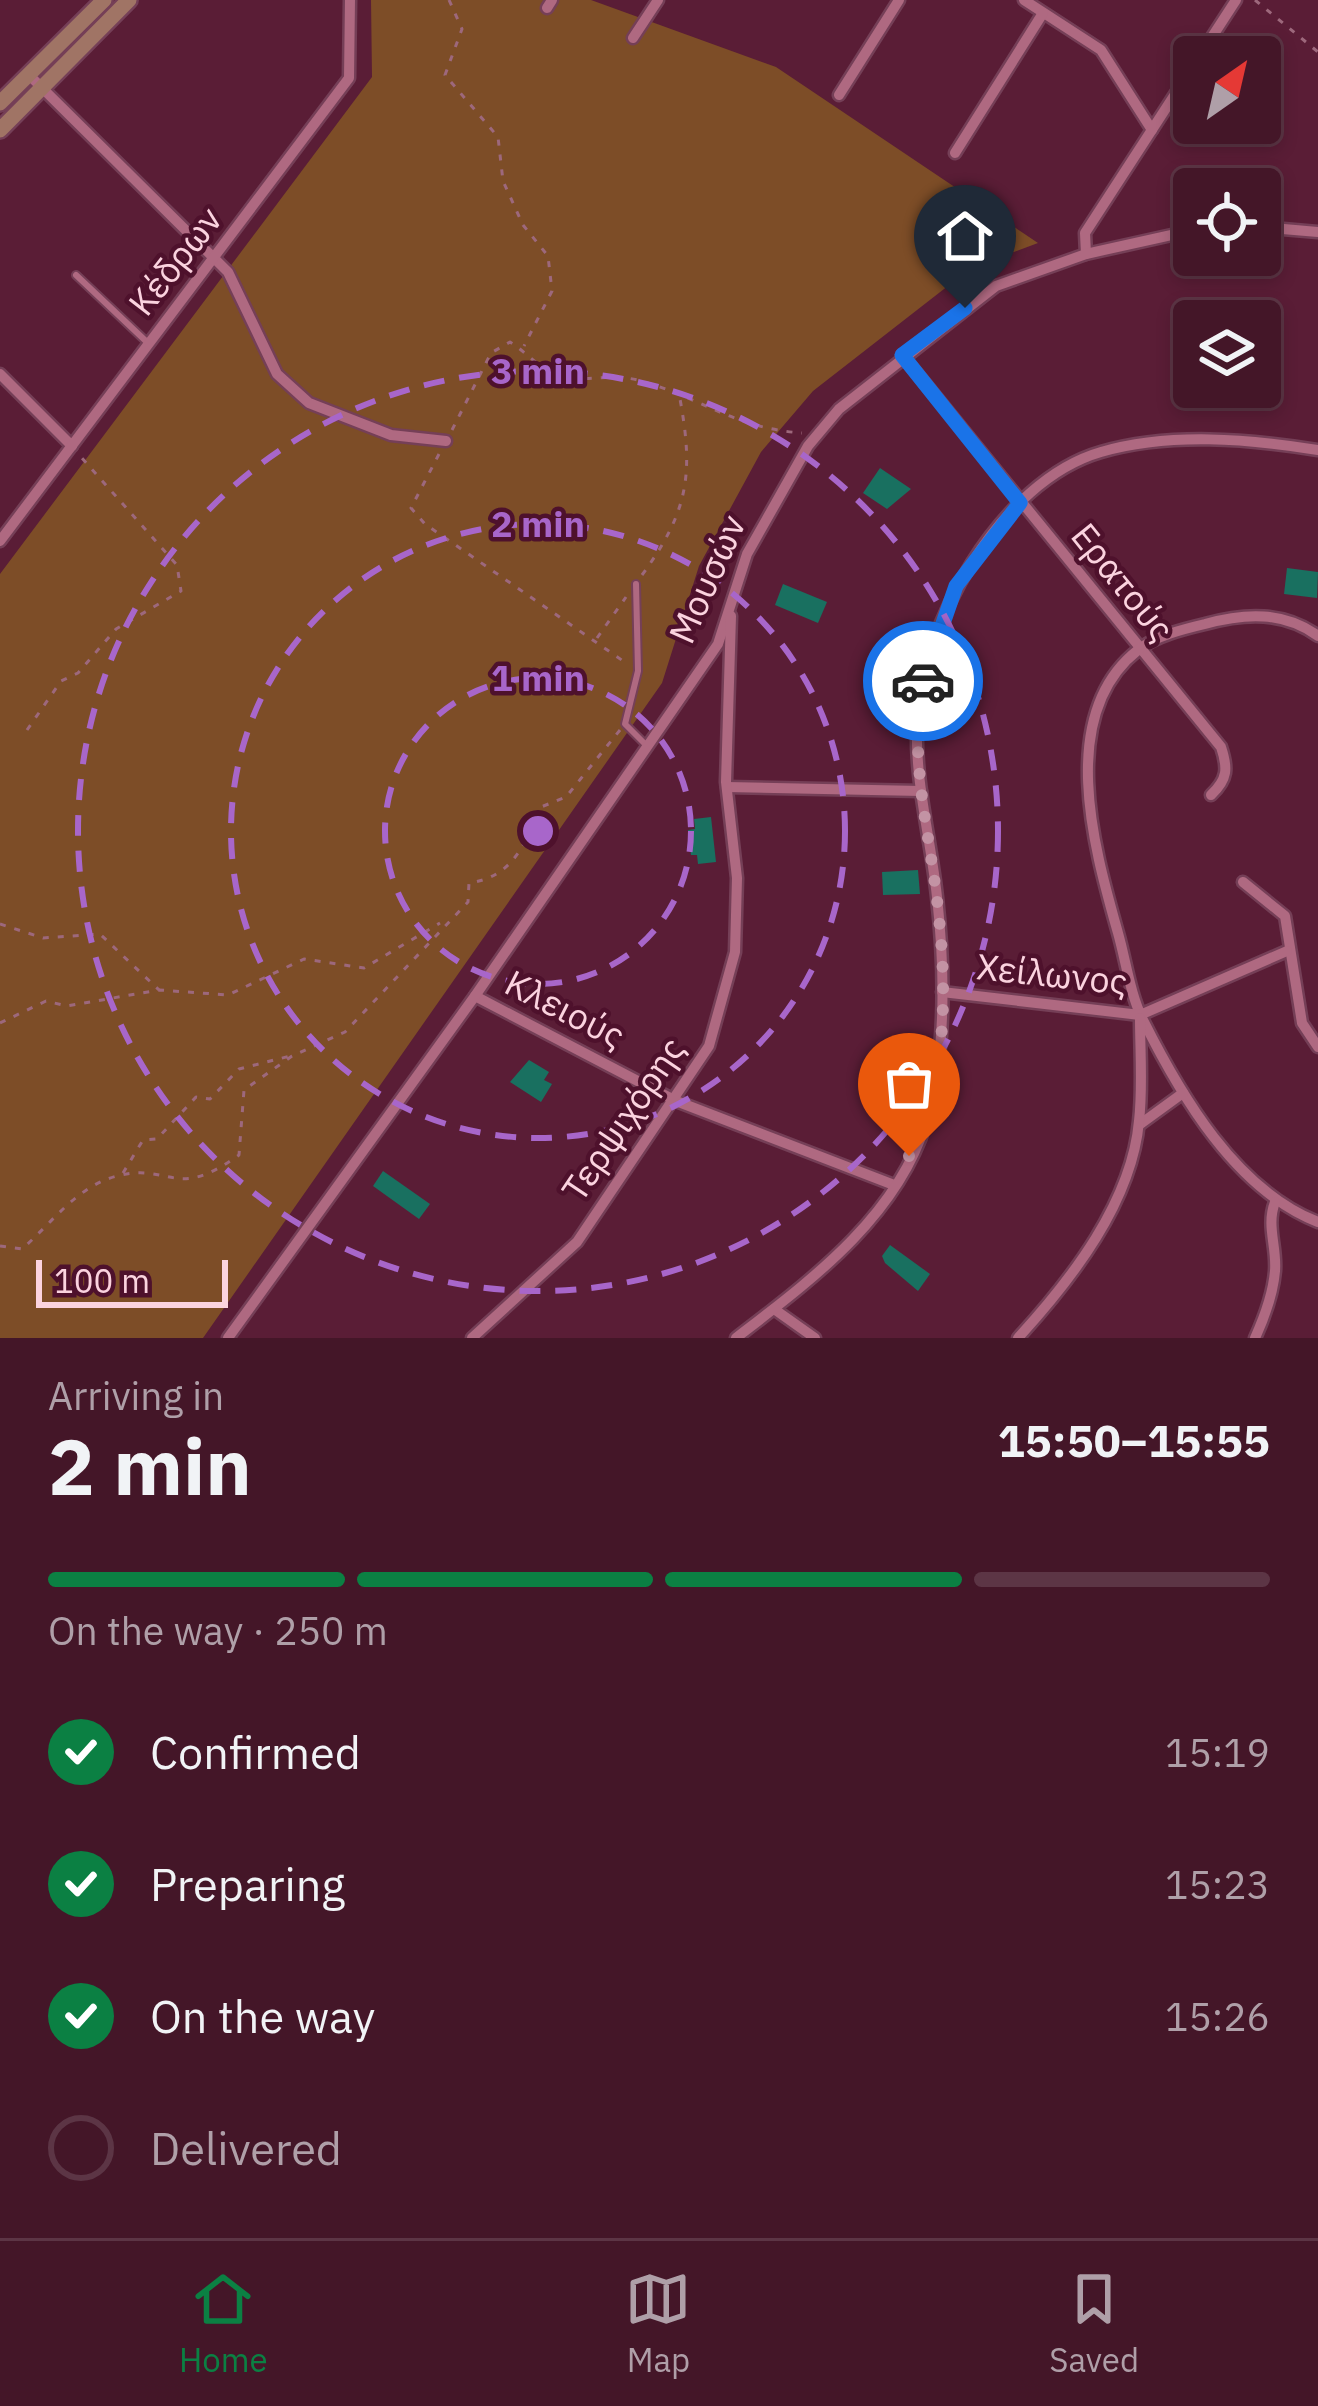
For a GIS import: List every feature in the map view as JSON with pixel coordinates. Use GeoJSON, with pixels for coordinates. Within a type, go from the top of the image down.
{"type":"FeatureCollection","features":[{"type":"Feature","properties":{"kind":"street"},"geometry":{"type":"LineString","coordinates":[[0,103],[104,0]]}},
{"type":"Feature","properties":{"kind":"street"},"geometry":{"type":"LineString","coordinates":[[0,130],[129,0]]}},
{"type":"Feature","properties":{"kind":"street","name":"Κέδρων"},"geometry":{"type":"LineString","coordinates":[[0,541],[349,78],[350,0]]}},
{"type":"Feature","properties":{"kind":"street"},"geometry":{"type":"LineString","coordinates":[[633,38],[658,0]]}},
{"type":"Feature","properties":{"kind":"street"},"geometry":{"type":"LineString","coordinates":[[839,94],[899,0]]}},
{"type":"Feature","properties":{"kind":"street"},"geometry":{"type":"LineString","coordinates":[[1024,0],[1100,50],[1152,130]]}},
{"type":"Feature","properties":{"kind":"street"},"geometry":{"type":"LineString","coordinates":[[1213,36],[1236,0]]}},
{"type":"Feature","properties":{"kind":"street"},"geometry":{"type":"LineString","coordinates":[[955,153],[1043,13]]}},
{"type":"Feature","properties":{"kind":"street"},"geometry":{"type":"LineString","coordinates":[[28,74],[238,286],[277,374],[309,403],[391,435],[446,441]]}},
{"type":"Feature","properties":{"kind":"street"},"geometry":{"type":"LineString","coordinates":[[1086,254],[1085,233],[1173,98]]}},
{"type":"Feature","properties":{"kind":"street"},"geometry":{"type":"LineString","coordinates":[[1281,229],[1318,232]]}},
{"type":"Feature","properties":{"kind":"street","name":"Μουσών"},"geometry":{"type":"LineString","coordinates":[[732,601],[747,554],[818,434],[902,355],[996,286],[1086,254],[1173,235]]}},
{"type":"Feature","properties":{"kind":"street","name":"Ερατούς"},"geometry":{"type":"LineString","coordinates":[[902,355],[1221,746],[1227,766],[1223,784],[1211,795]]}},
{"type":"Feature","properties":{"kind":"street"},"geometry":{"type":"LineString","coordinates":[[0,374],[72,446]]}},
{"type":"Feature","properties":{"kind":"street"},"geometry":{"type":"LineString","coordinates":[[736,1338],[842,1252],[876,1216],[929,1110],[937,1075],[942,992],[937,898],[921,791],[917,725],[935,634],[956,586],[1020,503],[1061,470],[1100,452],[1180,440],[1270,442],[1318,450]]}},
{"type":"Feature","properties":{"kind":"street","name":"Τερψιχόρης"},"geometry":{"type":"LineString","coordinates":[[472,1338],[577,1242],[709,1046],[735,952],[737,878],[727,787],[724,647],[732,601]]}},
{"type":"Feature","properties":{"kind":"street"},"geometry":{"type":"LineString","coordinates":[[1318,626],[1292,620],[1220,620],[1138,649],[1118,673],[1099,712],[1086,773],[1089,829],[1140,1015],[1183,1093],[1275,1202],[1318,1222]]}},
{"type":"Feature","properties":{"kind":"street"},"geometry":{"type":"LineString","coordinates":[[1292,620],[1318,636]]}},
{"type":"Feature","properties":{"kind":"street","name":"Μουσών"},"geometry":{"type":"LineString","coordinates":[[228,1338],[475,996],[647,746],[724,647]]}},
{"type":"Feature","properties":{"kind":"street"},"geometry":{"type":"LineString","coordinates":[[727,787],[921,791]]}},
{"type":"Feature","properties":{"kind":"street"},"geometry":{"type":"LineString","coordinates":[[1244,882],[1285,916],[1302,1023],[1318,1047]]}},
{"type":"Feature","properties":{"kind":"street","name":"Χείλωνος"},"geometry":{"type":"LineString","coordinates":[[942,992],[1140,1015],[1287,951]]}},
{"type":"Feature","properties":{"kind":"street","name":"Κλειούς"},"geometry":{"type":"LineString","coordinates":[[475,996],[676,1100],[894,1185]]}},
{"type":"Feature","properties":{"kind":"street"},"geometry":{"type":"LineString","coordinates":[[1018,1338],[1099,1232],[1139,1125],[1140,1015]]}},
{"type":"Feature","properties":{"kind":"street"},"geometry":{"type":"LineString","coordinates":[[1139,1125],[1183,1093]]}},
{"type":"Feature","properties":{"kind":"street"},"geometry":{"type":"LineString","coordinates":[[1256,1338],[1270,1306],[1276,1267],[1269,1218],[1275,1202]]}},
{"type":"Feature","properties":{"kind":"street"},"geometry":{"type":"LineString","coordinates":[[774,1309],[815,1338]]}},
{"type":"Feature","properties":{"kind":"lane"},"geometry":{"type":"LineString","coordinates":[[76,275],[148,344]]}},
{"type":"Feature","properties":{"kind":"lane"},"geometry":{"type":"LineString","coordinates":[[636,584],[638,670],[625,724],[647,746]]}},
{"type":"Feature","properties":{"kind":"path"},"geometry":{"type":"LineString","coordinates":[[449,0],[462,29],[446,75],[498,137],[503,181],[523,225],[548,256],[552,291],[523,350]]}},
{"type":"Feature","properties":{"kind":"path"},"geometry":{"type":"LineString","coordinates":[[1255,0],[1318,52]]}},
{"type":"Feature","properties":{"kind":"path"},"geometry":{"type":"LineString","coordinates":[[638,670],[425,524],[411,508],[491,353],[510,342],[559,376],[580,380],[609,374],[757,430],[818,434]]}},
{"type":"Feature","properties":{"kind":"path"},"geometry":{"type":"LineString","coordinates":[[595,641],[675,530],[686,488],[689,447],[680,398]]}},
{"type":"Feature","properties":{"kind":"path"},"geometry":{"type":"LineString","coordinates":[[27,730],[61,681],[78,674],[116,629],[182,591],[177,565],[72,446]]}},
{"type":"Feature","properties":{"kind":"path"},"geometry":{"type":"LineString","coordinates":[[0,1023],[46,1000],[67,1006],[159,990],[229,995],[304,959],[364,968],[447,919],[468,902],[470,883],[492,880],[522,853],[541,807],[566,797],[625,724]]}},
{"type":"Feature","properties":{"kind":"path"},"geometry":{"type":"LineString","coordinates":[[122,1174],[143,1140],[157,1139],[196,1097],[210,1100],[239,1069],[292,1056],[345,1032],[447,919]]}},
{"type":"Feature","properties":{"kind":"path"},"geometry":{"type":"LineString","coordinates":[[0,924],[44,938],[100,934],[159,990]]}},
{"type":"Feature","properties":{"kind":"path"},"geometry":{"type":"LineString","coordinates":[[0,1246],[22,1249],[86,1187],[122,1174],[208,1178],[239,1155],[244,1090],[292,1056]]}},
{"type":"Feature","properties":{"kind":"shaded area"},"geometry":{"type":"Polygon","coordinates":[[[371,0],[591,0],[776,67],[1038,243],[971,268],[813,391],[761,452],[699,566],[662,683],[203,1338],[0,1338],[0,574],[372,77],[371,0]]]}},
{"type":"Feature","properties":{"kind":"building"},"geometry":{"type":"Polygon","coordinates":[[[880,468],[911,489],[887,509],[863,493],[880,468]]]}},
{"type":"Feature","properties":{"kind":"building"},"geometry":{"type":"Polygon","coordinates":[[[1287,568],[1318,572],[1317,598],[1284,594],[1287,568]]]}},
{"type":"Feature","properties":{"kind":"building"},"geometry":{"type":"Polygon","coordinates":[[[783,584],[827,602],[818,623],[775,605],[783,584]]]}},
{"type":"Feature","properties":{"kind":"building"},"geometry":{"type":"Polygon","coordinates":[[[711,817],[716,862],[698,864],[697,855],[691,855],[688,830],[695,829],[694,819],[711,817]]]}},
{"type":"Feature","properties":{"kind":"building"},"geometry":{"type":"Polygon","coordinates":[[[918,870],[920,894],[883,895],[882,872],[918,870]]]}},
{"type":"Feature","properties":{"kind":"building"},"geometry":{"type":"Polygon","coordinates":[[[529,1060],[549,1072],[544,1080],[552,1084],[541,1102],[510,1082],[529,1060]]]}},
{"type":"Feature","properties":{"kind":"building"},"geometry":{"type":"Polygon","coordinates":[[[383,1171],[430,1204],[419,1219],[373,1186],[383,1171]]]}},
{"type":"Feature","properties":{"kind":"building"},"geometry":{"type":"Polygon","coordinates":[[[890,1245],[930,1274],[918,1291],[885,1263],[882,1256],[890,1245]]]}},
{"type":"Feature","properties":{"kind":"way so far"},"geometry":{"type":"LineString","coordinates":[[909,1156],[924,1128],[937,1075],[942,992],[937,898],[920,786],[917,725],[923,681]]}},
{"type":"Feature","properties":{"kind":"route"},"geometry":{"type":"LineString","coordinates":[[923,681],[935,634],[956,586],[1020,503],[902,355],[965,308]]}}]}
